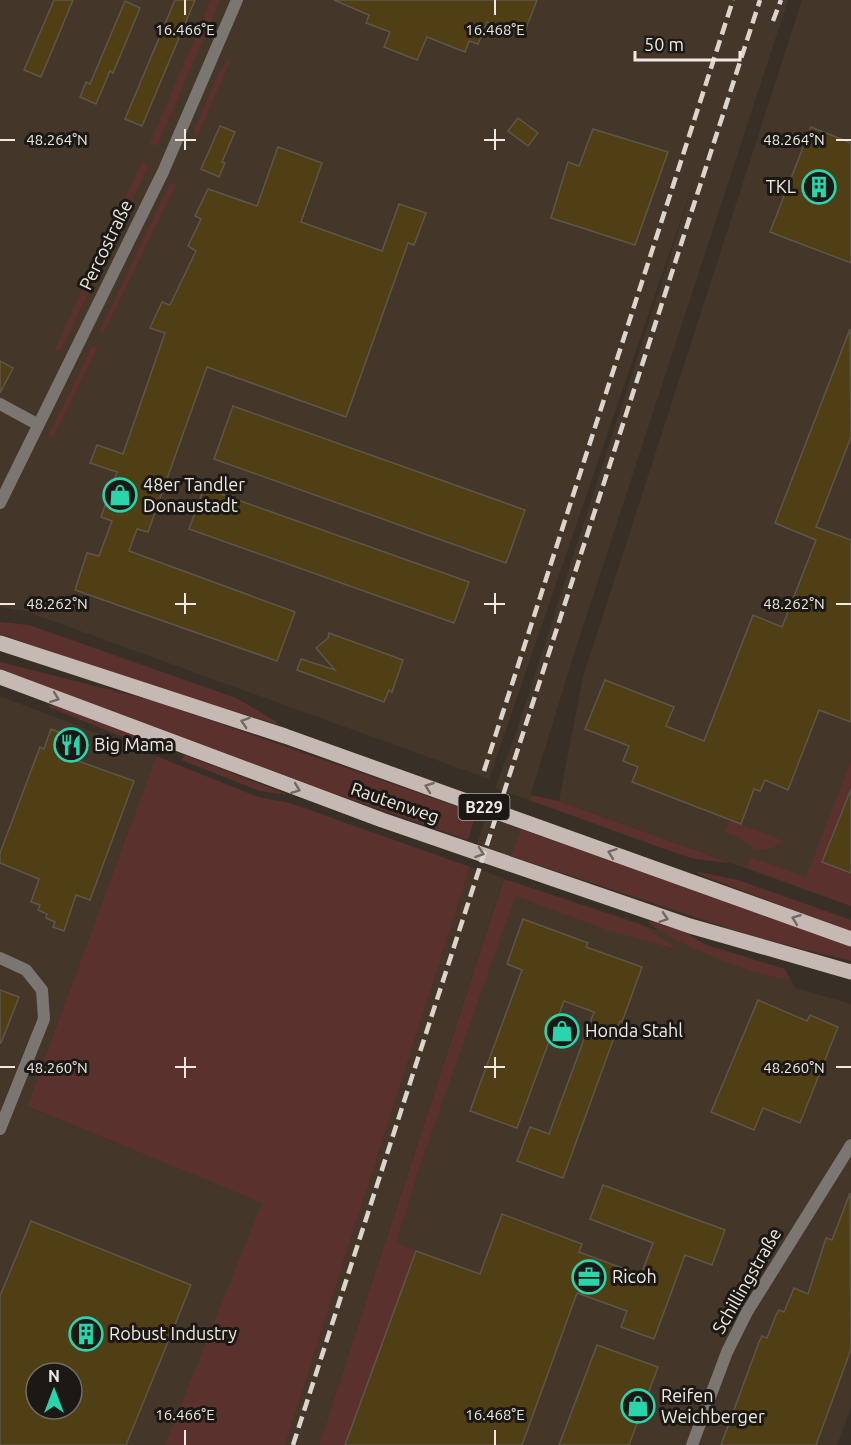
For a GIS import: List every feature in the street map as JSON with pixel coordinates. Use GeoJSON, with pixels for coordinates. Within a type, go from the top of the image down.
{"type":"FeatureCollection","features":[{"type":"Feature","properties":{"kind":"main road","name":"Rautenweg"},"geometry":{"type":"LineString","coordinates":[[0,643],[285,736],[851,939]]}},
{"type":"Feature","properties":{"kind":"main road","name":"Rautenweg"},"geometry":{"type":"LineString","coordinates":[[0,677],[382,820],[690,927],[851,972]]}},
{"type":"Feature","properties":{"kind":"street","name":"Percostraße"},"geometry":{"type":"LineString","coordinates":[[0,503],[163,172],[237,0]]}},
{"type":"Feature","properties":{"kind":"street"},"geometry":{"type":"LineString","coordinates":[[0,404],[37,424]]}},
{"type":"Feature","properties":{"kind":"street"},"geometry":{"type":"LineString","coordinates":[[0,958],[26,970],[42,990],[44,1020],[0,1129]]}},
{"type":"Feature","properties":{"kind":"street","name":"Schillingstraße"},"geometry":{"type":"LineString","coordinates":[[692,1445],[727,1352],[747,1312],[851,1145]]}},
{"type":"Feature","properties":{"kind":"shaded area"},"geometry":{"type":"Polygon","coordinates":[[[0,0],[788,0],[574,654],[529,800],[495,788],[516,733],[698,170],[489,779],[25,611],[0,607],[0,0]]]}},
{"type":"Feature","properties":{"kind":"shaded area"},"geometry":{"type":"Polygon","coordinates":[[[211,0],[220,0],[158,144],[154,146],[150,143],[211,0]]]}},
{"type":"Feature","properties":{"kind":"shaded area"},"geometry":{"type":"Polygon","coordinates":[[[802,0],[851,0],[851,906],[559,801],[583,677],[802,0]]]}},
{"type":"Feature","properties":{"kind":"shaded area"},"geometry":{"type":"Polygon","coordinates":[[[231,59],[196,137],[194,130],[219,72],[231,59]]]}},
{"type":"Feature","properties":{"kind":"shaded area"},"geometry":{"type":"Polygon","coordinates":[[[143,160],[148,168],[103,262],[94,264],[143,160]]]}},
{"type":"Feature","properties":{"kind":"shaded area"},"geometry":{"type":"Polygon","coordinates":[[[177,183],[102,336],[100,330],[169,185],[177,183]]]}},
{"type":"Feature","properties":{"kind":"shaded area"},"geometry":{"type":"Polygon","coordinates":[[[88,276],[93,284],[61,349],[54,351],[88,276]]]}},
{"type":"Feature","properties":{"kind":"shaded area"},"geometry":{"type":"Polygon","coordinates":[[[98,347],[53,438],[48,436],[91,348],[98,347]]]}},
{"type":"Feature","properties":{"kind":"shaded area"},"geometry":{"type":"Polygon","coordinates":[[[0,622],[29,625],[236,698],[277,722],[276,724],[155,687],[0,634],[0,622]]]}},
{"type":"Feature","properties":{"kind":"shaded area"},"geometry":{"type":"Polygon","coordinates":[[[0,662],[154,701],[476,813],[468,840],[316,787],[0,669],[0,662]]]}},
{"type":"Feature","properties":{"kind":"shaded area"},"geometry":{"type":"Polygon","coordinates":[[[0,696],[156,756],[27,1106],[338,1234],[268,1445],[0,1445],[0,696]]]}},
{"type":"Feature","properties":{"kind":"shaded area"},"geometry":{"type":"Polygon","coordinates":[[[53,704],[165,747],[166,754],[48,707],[53,704]]]}},
{"type":"Feature","properties":{"kind":"shaded area"},"geometry":{"type":"Polygon","coordinates":[[[185,755],[289,795],[260,791],[181,760],[185,755]]]}},
{"type":"Feature","properties":{"kind":"shaded area"},"geometry":{"type":"Polygon","coordinates":[[[156,756],[258,797],[290,803],[470,867],[285,1445],[165,1445],[262,1203],[27,1106],[156,756]]]}},
{"type":"Feature","properties":{"kind":"shaded area"},"geometry":{"type":"Polygon","coordinates":[[[851,761],[851,787],[823,858],[825,863],[851,873],[851,906],[746,868],[750,857],[806,877],[851,761]]]}},
{"type":"Feature","properties":{"kind":"shaded area"},"geometry":{"type":"Polygon","coordinates":[[[531,795],[559,801],[731,863],[694,859],[670,851],[529,800],[531,795]]]}},
{"type":"Feature","properties":{"kind":"shaded area"},"geometry":{"type":"Polygon","coordinates":[[[486,817],[520,829],[511,856],[477,844],[486,817]]]}},
{"type":"Feature","properties":{"kind":"shaded area"},"geometry":{"type":"Polygon","coordinates":[[[730,820],[784,841],[773,848],[755,850],[739,837],[725,832],[730,820]]]}},
{"type":"Feature","properties":{"kind":"shaded area"},"geometry":{"type":"Polygon","coordinates":[[[520,829],[851,946],[851,961],[755,937],[511,856],[520,829]]]}},
{"type":"Feature","properties":{"kind":"shaded area"},"geometry":{"type":"Polygon","coordinates":[[[470,867],[504,878],[319,1445],[285,1445],[470,867]]]}},
{"type":"Feature","properties":{"kind":"shaded area"},"geometry":{"type":"Polygon","coordinates":[[[696,873],[738,880],[851,920],[851,932],[696,873]]]}},
{"type":"Feature","properties":{"kind":"shaded area"},"geometry":{"type":"Polygon","coordinates":[[[504,879],[640,924],[679,950],[607,930],[515,896],[423,1157],[396,1243],[416,1251],[345,1445],[319,1445],[504,879]]]}},
{"type":"Feature","properties":{"kind":"shaded area"},"geometry":{"type":"Polygon","coordinates":[[[508,884],[785,969],[795,988],[851,1004],[851,1408],[837,1445],[333,1445],[508,884]]]}},
{"type":"Feature","properties":{"kind":"shaded area"},"geometry":{"type":"Polygon","coordinates":[[[648,921],[683,931],[706,945],[785,969],[789,978],[762,974],[717,958],[672,938],[648,921]]]}},
{"type":"Feature","properties":{"kind":"building"},"geometry":{"type":"Polygon","coordinates":[[[54,0],[73,0],[41,77],[24,70],[54,0]]]}},
{"type":"Feature","properties":{"kind":"building"},"geometry":{"type":"Polygon","coordinates":[[[175,0],[195,0],[142,126],[125,119],[175,0]]]}},
{"type":"Feature","properties":{"kind":"building"},"geometry":{"type":"Polygon","coordinates":[[[334,0],[537,0],[525,31],[514,27],[512,32],[487,22],[478,44],[469,41],[465,52],[427,37],[417,60],[384,47],[390,32],[366,23],[369,15],[334,0]]]}},
{"type":"Feature","properties":{"kind":"building"},"geometry":{"type":"Polygon","coordinates":[[[125,1],[140,8],[113,73],[110,71],[96,104],[80,97],[86,82],[90,84],[125,1]]]}},
{"type":"Feature","properties":{"kind":"building"},"geometry":{"type":"Polygon","coordinates":[[[518,118],[538,133],[528,146],[508,131],[518,118]]]}},
{"type":"Feature","properties":{"kind":"building"},"geometry":{"type":"Polygon","coordinates":[[[220,126],[235,132],[222,162],[225,163],[219,177],[201,169],[220,126]]]}},
{"type":"Feature","properties":{"kind":"building","name":"TKL"},"geometry":{"type":"Polygon","coordinates":[[[811,127],[851,143],[851,263],[770,232],[811,127]]]}},
{"type":"Feature","properties":{"kind":"building"},"geometry":{"type":"Polygon","coordinates":[[[593,129],[668,152],[635,245],[551,218],[568,162],[579,166],[593,129]]]}},
{"type":"Feature","properties":{"kind":"building"},"geometry":{"type":"Polygon","coordinates":[[[278,147],[322,163],[301,222],[382,251],[399,204],[426,213],[414,245],[408,243],[346,417],[207,367],[148,532],[137,529],[129,551],[295,612],[277,661],[75,590],[87,553],[99,556],[112,521],[101,517],[117,472],[90,463],[97,445],[123,454],[165,333],[150,328],[162,302],[170,305],[196,251],[188,246],[201,219],[195,216],[208,189],[257,206],[278,147]]]}},
{"type":"Feature","properties":{"kind":"building"},"geometry":{"type":"Polygon","coordinates":[[[850,329],[851,437],[816,527],[851,540],[851,722],[819,710],[788,790],[765,780],[760,791],[754,789],[741,824],[632,782],[638,767],[623,761],[629,746],[585,729],[605,680],[674,707],[666,726],[704,741],[753,615],[782,627],[816,540],[775,523],[850,329]]]}},
{"type":"Feature","properties":{"kind":"building"},"geometry":{"type":"Polygon","coordinates":[[[0,361],[13,368],[0,393],[0,361]]]}},
{"type":"Feature","properties":{"kind":"building"},"geometry":{"type":"Polygon","coordinates":[[[233,406],[525,510],[506,563],[214,459],[233,406]]]}},
{"type":"Feature","properties":{"kind":"building"},"geometry":{"type":"Polygon","coordinates":[[[204,488],[469,582],[454,623],[189,529],[204,488]]]}},
{"type":"Feature","properties":{"kind":"building"},"geometry":{"type":"Polygon","coordinates":[[[329,633],[403,660],[392,692],[389,690],[384,702],[297,670],[301,659],[335,670],[316,648],[328,638],[329,633]]]}},
{"type":"Feature","properties":{"kind":"building"},"geometry":{"type":"Polygon","coordinates":[[[51,729],[69,736],[71,731],[83,735],[75,760],[134,781],[90,900],[76,895],[64,931],[53,927],[55,922],[46,918],[47,914],[38,910],[40,905],[31,902],[39,879],[0,863],[0,853],[40,747],[44,749],[51,729]]]}},
{"type":"Feature","properties":{"kind":"building"},"geometry":{"type":"Polygon","coordinates":[[[851,789],[851,873],[822,862],[851,789]]]}},
{"type":"Feature","properties":{"kind":"building"},"geometry":{"type":"Polygon","coordinates":[[[523,919],[588,943],[586,947],[642,967],[563,1178],[517,1161],[530,1127],[549,1134],[594,1012],[564,1001],[517,1128],[470,1111],[522,970],[507,964],[523,919]]]}},
{"type":"Feature","properties":{"kind":"building"},"geometry":{"type":"Polygon","coordinates":[[[0,990],[19,997],[1,1043],[0,1043],[0,990]]]}},
{"type":"Feature","properties":{"kind":"building"},"geometry":{"type":"Polygon","coordinates":[[[758,1000],[807,1021],[810,1015],[838,1027],[800,1123],[763,1108],[754,1130],[711,1112],[758,1000]]]}},
{"type":"Feature","properties":{"kind":"building"},"geometry":{"type":"Polygon","coordinates":[[[603,1185],[725,1230],[712,1265],[685,1255],[654,1339],[621,1327],[627,1311],[577,1293],[522,1445],[345,1445],[416,1251],[480,1274],[502,1214],[582,1244],[579,1252],[641,1275],[653,1243],[590,1219],[603,1185]]]}},
{"type":"Feature","properties":{"kind":"building"},"geometry":{"type":"Polygon","coordinates":[[[850,1193],[851,1349],[816,1445],[721,1445],[762,1336],[767,1338],[776,1315],[779,1310],[784,1312],[794,1288],[808,1294],[826,1238],[832,1240],[850,1193]]]}},
{"type":"Feature","properties":{"kind":"building","name":"Robust Industry"},"geometry":{"type":"Polygon","coordinates":[[[31,1221],[191,1285],[126,1445],[0,1445],[0,1296],[31,1221]]]}},
{"type":"Feature","properties":{"kind":"building"},"geometry":{"type":"Polygon","coordinates":[[[597,1345],[658,1367],[629,1445],[559,1445],[597,1345]]]}},
{"type":"Feature","properties":{"kind":"railway"},"geometry":{"type":"LineString","coordinates":[[484,771],[733,0]]}},
{"type":"Feature","properties":{"kind":"railway"},"geometry":{"type":"LineString","coordinates":[[293,1445],[760,0]]}},
{"type":"Feature","properties":{"kind":"railway"},"geometry":{"type":"LineString","coordinates":[[773,21],[781,0]]}},
{"type":"Feature","properties":{"kind":"place","name":"TKL"},"geometry":{"type":"Point","coordinates":[819,187]}},
{"type":"Feature","properties":{"kind":"place","name":"48er Tandler Donaustadt"},"geometry":{"type":"Point","coordinates":[120,495]}},
{"type":"Feature","properties":{"kind":"place","name":"Big Mama"},"geometry":{"type":"Point","coordinates":[71,745]}},
{"type":"Feature","properties":{"kind":"place","name":"Honda Stahl"},"geometry":{"type":"Point","coordinates":[562,1031]}},
{"type":"Feature","properties":{"kind":"place","name":"Ricoh"},"geometry":{"type":"Point","coordinates":[589,1277]}},
{"type":"Feature","properties":{"kind":"place","name":"Robust Industry"},"geometry":{"type":"Point","coordinates":[86,1334]}},
{"type":"Feature","properties":{"kind":"place","name":"Reifen Weichberger"},"geometry":{"type":"Point","coordinates":[638,1406]}}]}
